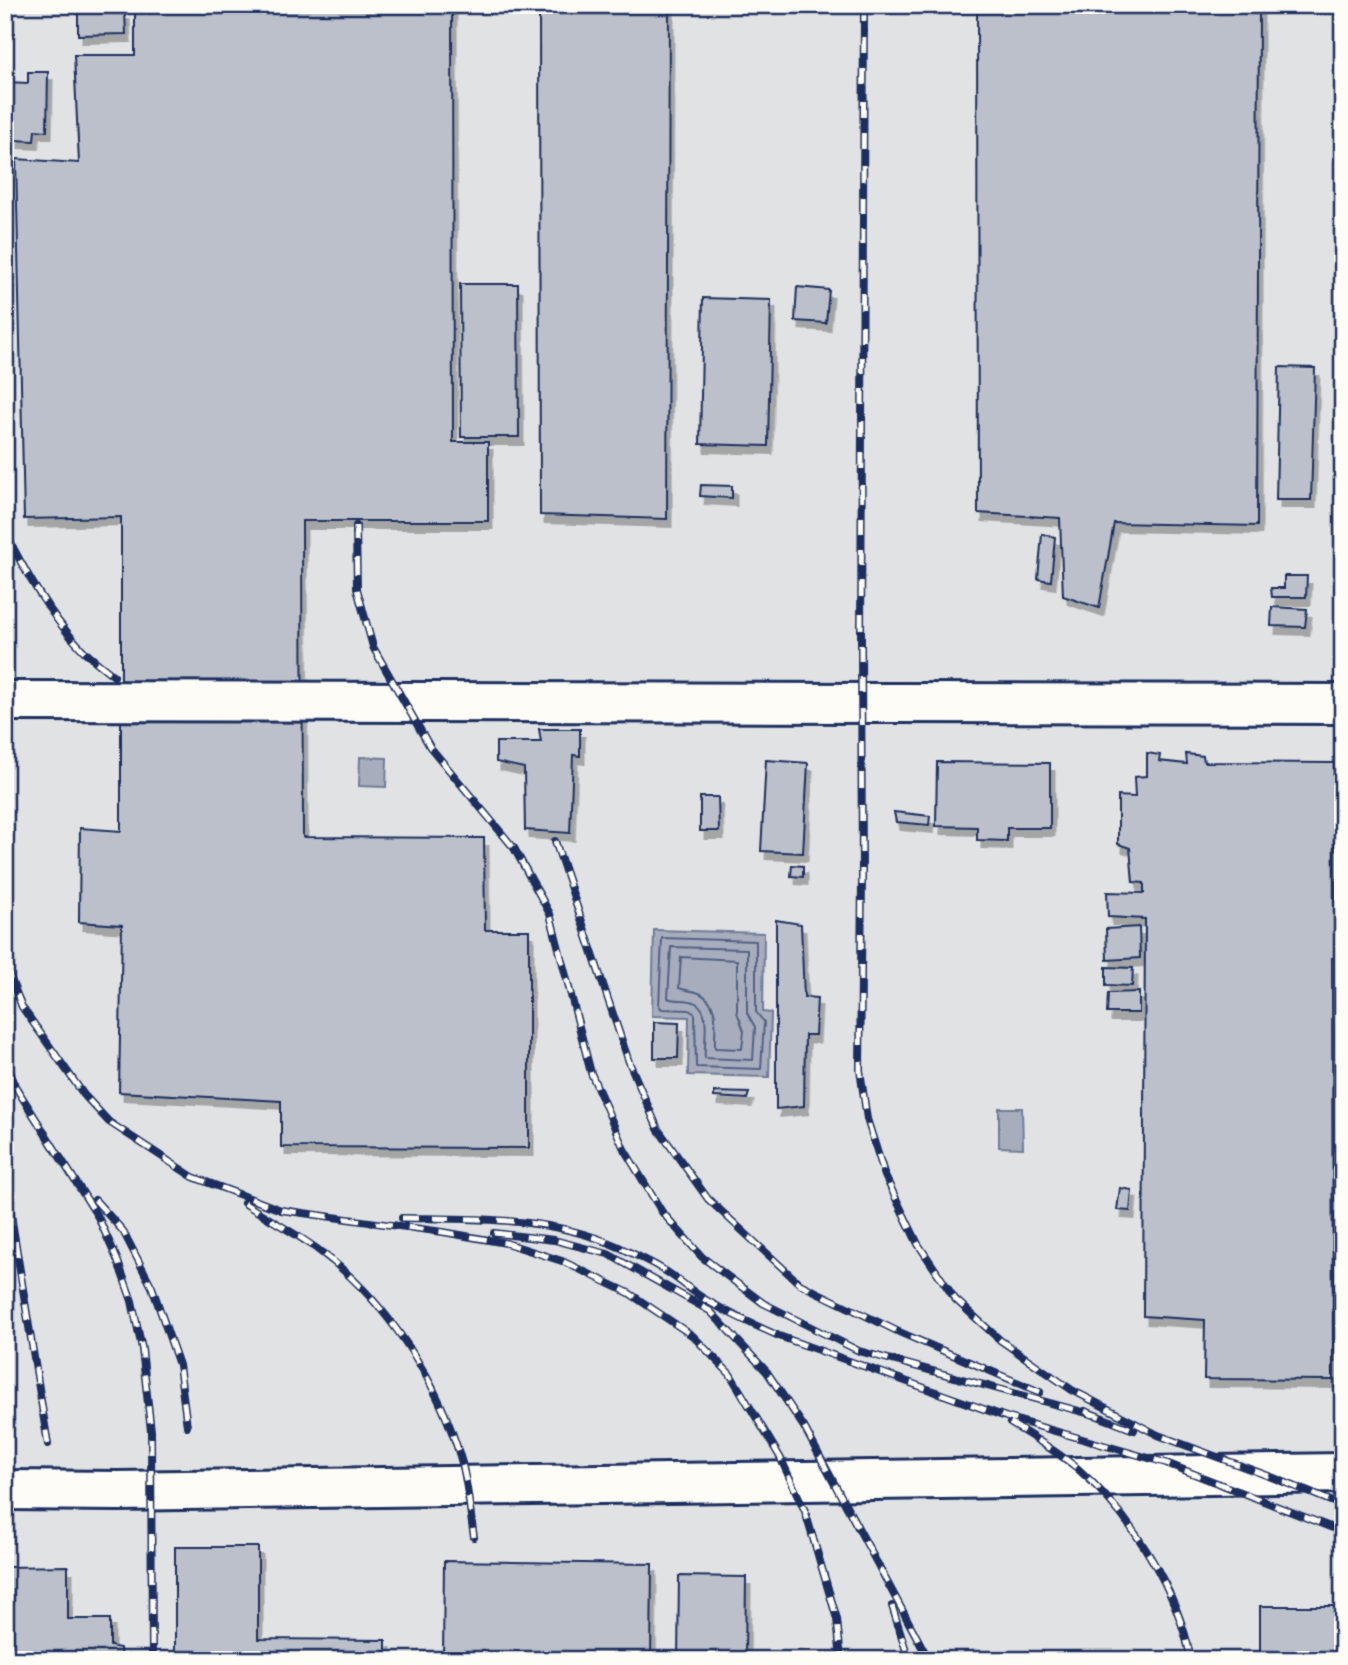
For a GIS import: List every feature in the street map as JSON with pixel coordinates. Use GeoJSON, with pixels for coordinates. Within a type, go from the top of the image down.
{"type":"FeatureCollection","features":[{"type":"Feature","properties":{"kind":"lane"},"geometry":{"type":"LineString","coordinates":[[5,701],[1343,704]]}},
{"type":"Feature","properties":{"kind":"lane"},"geometry":{"type":"LineString","coordinates":[[5,1490],[118,1491],[1343,1473]]}},
{"type":"Feature","properties":{"kind":"shaded area"},"geometry":{"type":"Polygon","coordinates":[[[5,5],[1343,5],[1343,1660],[5,1660],[5,5]]]}},
{"type":"Feature","properties":{"kind":"water"},"geometry":{"type":"Polygon","coordinates":[[[360,757],[387,758],[386,787],[359,786],[360,757]]]}},
{"type":"Feature","properties":{"kind":"water"},"geometry":{"type":"Polygon","coordinates":[[[654,930],[764,933],[763,1012],[771,1013],[769,1077],[688,1075],[689,1017],[652,1016],[654,930]]]}},
{"type":"Feature","properties":{"kind":"water"},"geometry":{"type":"Polygon","coordinates":[[[999,1108],[1022,1108],[1023,1148],[999,1147],[999,1108]]]}},
{"type":"Feature","properties":{"kind":"building"},"geometry":{"type":"Polygon","coordinates":[[[135,5],[452,5],[453,442],[488,442],[488,521],[302,521],[303,837],[484,838],[485,930],[529,930],[529,1148],[281,1147],[281,1101],[119,1092],[122,925],[79,922],[80,828],[121,831],[121,517],[24,519],[16,159],[79,163],[74,55],[135,55],[135,5]]]}},
{"type":"Feature","properties":{"kind":"building"},"geometry":{"type":"Polygon","coordinates":[[[539,5],[669,5],[667,519],[540,515],[539,5]]]}},
{"type":"Feature","properties":{"kind":"building"},"geometry":{"type":"Polygon","coordinates":[[[977,5],[1259,5],[1257,526],[1114,523],[1099,608],[1063,596],[1060,518],[978,513],[977,5]]]}},
{"type":"Feature","properties":{"kind":"building"},"geometry":{"type":"Polygon","coordinates":[[[125,12],[126,34],[78,35],[78,13],[125,12]]]}},
{"type":"Feature","properties":{"kind":"building"},"geometry":{"type":"Polygon","coordinates":[[[28,72],[48,72],[47,131],[35,130],[34,141],[14,140],[14,131],[5,131],[6,82],[28,83],[28,72]]]}},
{"type":"Feature","properties":{"kind":"building"},"geometry":{"type":"Polygon","coordinates":[[[460,284],[518,284],[519,437],[461,437],[460,284]]]}},
{"type":"Feature","properties":{"kind":"building"},"geometry":{"type":"Polygon","coordinates":[[[797,287],[829,290],[826,323],[795,321],[797,287]]]}},
{"type":"Feature","properties":{"kind":"building"},"geometry":{"type":"Polygon","coordinates":[[[703,298],[771,300],[768,446],[700,444],[703,298]]]}},
{"type":"Feature","properties":{"kind":"building"},"geometry":{"type":"Polygon","coordinates":[[[1279,367],[1315,368],[1311,500],[1276,500],[1279,367]]]}},
{"type":"Feature","properties":{"kind":"building"},"geometry":{"type":"Polygon","coordinates":[[[701,485],[732,486],[732,498],[700,496],[701,485]]]}},
{"type":"Feature","properties":{"kind":"building"},"geometry":{"type":"Polygon","coordinates":[[[1042,534],[1055,537],[1051,581],[1038,579],[1042,534]]]}},
{"type":"Feature","properties":{"kind":"building"},"geometry":{"type":"Polygon","coordinates":[[[1284,576],[1307,576],[1306,597],[1272,597],[1271,588],[1284,588],[1284,576]]]}},
{"type":"Feature","properties":{"kind":"building"},"geometry":{"type":"Polygon","coordinates":[[[1272,607],[1307,609],[1305,627],[1271,626],[1272,607]]]}},
{"type":"Feature","properties":{"kind":"building"},"geometry":{"type":"Polygon","coordinates":[[[539,729],[580,729],[580,756],[573,755],[570,833],[525,830],[524,768],[496,762],[496,742],[541,742],[539,729]]]}},
{"type":"Feature","properties":{"kind":"building"},"geometry":{"type":"Polygon","coordinates":[[[1147,753],[1160,755],[1159,761],[1187,764],[1186,754],[1203,756],[1204,762],[1334,763],[1335,902],[1343,902],[1343,958],[1332,958],[1333,1380],[1204,1379],[1205,1320],[1143,1316],[1145,919],[1108,917],[1107,892],[1144,893],[1144,883],[1133,882],[1130,848],[1118,844],[1118,796],[1135,797],[1134,777],[1147,776],[1147,753]]]}},
{"type":"Feature","properties":{"kind":"building"},"geometry":{"type":"Polygon","coordinates":[[[766,760],[808,763],[803,853],[761,851],[766,760]]]}},
{"type":"Feature","properties":{"kind":"building"},"geometry":{"type":"Polygon","coordinates":[[[937,762],[1050,763],[1050,828],[1007,828],[1007,841],[977,840],[977,827],[936,826],[937,762]]]}},
{"type":"Feature","properties":{"kind":"building"},"geometry":{"type":"Polygon","coordinates":[[[700,797],[718,797],[719,831],[700,831],[700,797]]]}},
{"type":"Feature","properties":{"kind":"building"},"geometry":{"type":"Polygon","coordinates":[[[894,812],[930,816],[929,825],[896,822],[894,812]]]}},
{"type":"Feature","properties":{"kind":"building"},"geometry":{"type":"Polygon","coordinates":[[[792,865],[803,866],[803,877],[791,876],[792,865]]]}},
{"type":"Feature","properties":{"kind":"building"},"geometry":{"type":"Polygon","coordinates":[[[776,920],[801,924],[804,997],[817,998],[815,1035],[805,1035],[804,1106],[776,1109],[776,920]]]}},
{"type":"Feature","properties":{"kind":"building"},"geometry":{"type":"Polygon","coordinates":[[[1139,927],[1140,958],[1107,960],[1106,929],[1139,927]]]}},
{"type":"Feature","properties":{"kind":"building"},"geometry":{"type":"Polygon","coordinates":[[[1106,967],[1133,968],[1132,986],[1106,985],[1106,967]]]}},
{"type":"Feature","properties":{"kind":"building"},"geometry":{"type":"Polygon","coordinates":[[[1139,992],[1139,1013],[1107,1013],[1108,993],[1139,992]]]}},
{"type":"Feature","properties":{"kind":"building"},"geometry":{"type":"Polygon","coordinates":[[[654,1022],[679,1023],[678,1058],[654,1058],[654,1022]]]}},
{"type":"Feature","properties":{"kind":"building"},"geometry":{"type":"Polygon","coordinates":[[[714,1092],[749,1093],[747,1099],[714,1097],[714,1092]]]}},
{"type":"Feature","properties":{"kind":"building"},"geometry":{"type":"Polygon","coordinates":[[[1120,1188],[1132,1190],[1130,1211],[1117,1210],[1120,1188]]]}},
{"type":"Feature","properties":{"kind":"building"},"geometry":{"type":"Polygon","coordinates":[[[175,1547],[258,1547],[258,1639],[386,1640],[386,1660],[175,1660],[175,1547]]]}},
{"type":"Feature","properties":{"kind":"building"},"geometry":{"type":"Polygon","coordinates":[[[444,1561],[652,1564],[651,1660],[443,1660],[444,1561]]]}},
{"type":"Feature","properties":{"kind":"building"},"geometry":{"type":"Polygon","coordinates":[[[68,1566],[68,1619],[110,1619],[110,1646],[120,1648],[121,1660],[5,1660],[5,1567],[68,1566]]]}},
{"type":"Feature","properties":{"kind":"building"},"geometry":{"type":"Polygon","coordinates":[[[679,1576],[746,1577],[745,1660],[678,1660],[679,1576]]]}},
{"type":"Feature","properties":{"kind":"building"},"geometry":{"type":"Polygon","coordinates":[[[1260,1606],[1343,1606],[1343,1660],[1260,1660],[1260,1606]]]}},
{"type":"Feature","properties":{"kind":"railway"},"geometry":{"type":"LineString","coordinates":[[864,5],[860,1070],[867,1119],[885,1176],[918,1244],[955,1299],[1000,1340],[1072,1390],[1158,1435],[1343,1506]]}},
{"type":"Feature","properties":{"kind":"railway"},"geometry":{"type":"LineString","coordinates":[[356,526],[357,589],[373,647],[430,747],[514,848],[550,914],[591,1073],[624,1149],[662,1212],[702,1257],[763,1303],[859,1351],[1094,1415]]}},
{"type":"Feature","properties":{"kind":"railway"},"geometry":{"type":"LineString","coordinates":[[5,532],[30,577],[68,634],[114,676]]}},
{"type":"Feature","properties":{"kind":"railway"},"geometry":{"type":"LineString","coordinates":[[555,841],[629,1062],[658,1129],[708,1199],[800,1284],[899,1332],[1040,1392]]}},
{"type":"Feature","properties":{"kind":"railway"},"geometry":{"type":"LineString","coordinates":[[5,965],[22,1007],[84,1095],[109,1122],[193,1177],[281,1210],[506,1243],[562,1261],[629,1293],[693,1336],[730,1374],[780,1457],[805,1511],[837,1619],[841,1660]]}},
{"type":"Feature","properties":{"kind":"railway"},"geometry":{"type":"LineString","coordinates":[[5,1056],[15,1086],[98,1217],[132,1301],[142,1349],[151,1431],[152,1660]]}},
{"type":"Feature","properties":{"kind":"railway"},"geometry":{"type":"LineString","coordinates":[[5,1178],[48,1444]]}},
{"type":"Feature","properties":{"kind":"railway"},"geometry":{"type":"LineString","coordinates":[[95,1200],[123,1231],[152,1287],[179,1365],[187,1426]]}},
{"type":"Feature","properties":{"kind":"railway"},"geometry":{"type":"LineString","coordinates":[[244,1203],[308,1243],[342,1269],[366,1292],[407,1344],[424,1372],[452,1432],[464,1472],[474,1537]]}},
{"type":"Feature","properties":{"kind":"railway"},"geometry":{"type":"LineString","coordinates":[[402,1218],[512,1221],[540,1224],[593,1237],[652,1263],[706,1300],[779,1336],[1006,1417],[1166,1463],[1343,1532]]}},
{"type":"Feature","properties":{"kind":"railway"},"geometry":{"type":"LineString","coordinates":[[494,1233],[554,1240],[608,1254],[710,1311],[767,1372],[804,1427],[929,1660]]}},
{"type":"Feature","properties":{"kind":"railway"},"geometry":{"type":"LineString","coordinates":[[1085,1411],[1134,1430]]}},
{"type":"Feature","properties":{"kind":"railway"},"geometry":{"type":"LineString","coordinates":[[1010,1423],[1077,1468],[1116,1508],[1149,1555],[1163,1581],[1185,1634],[1191,1660]]}},
{"type":"Feature","properties":{"kind":"railway"},"geometry":{"type":"LineString","coordinates":[[892,1606],[909,1660]]}}]}
